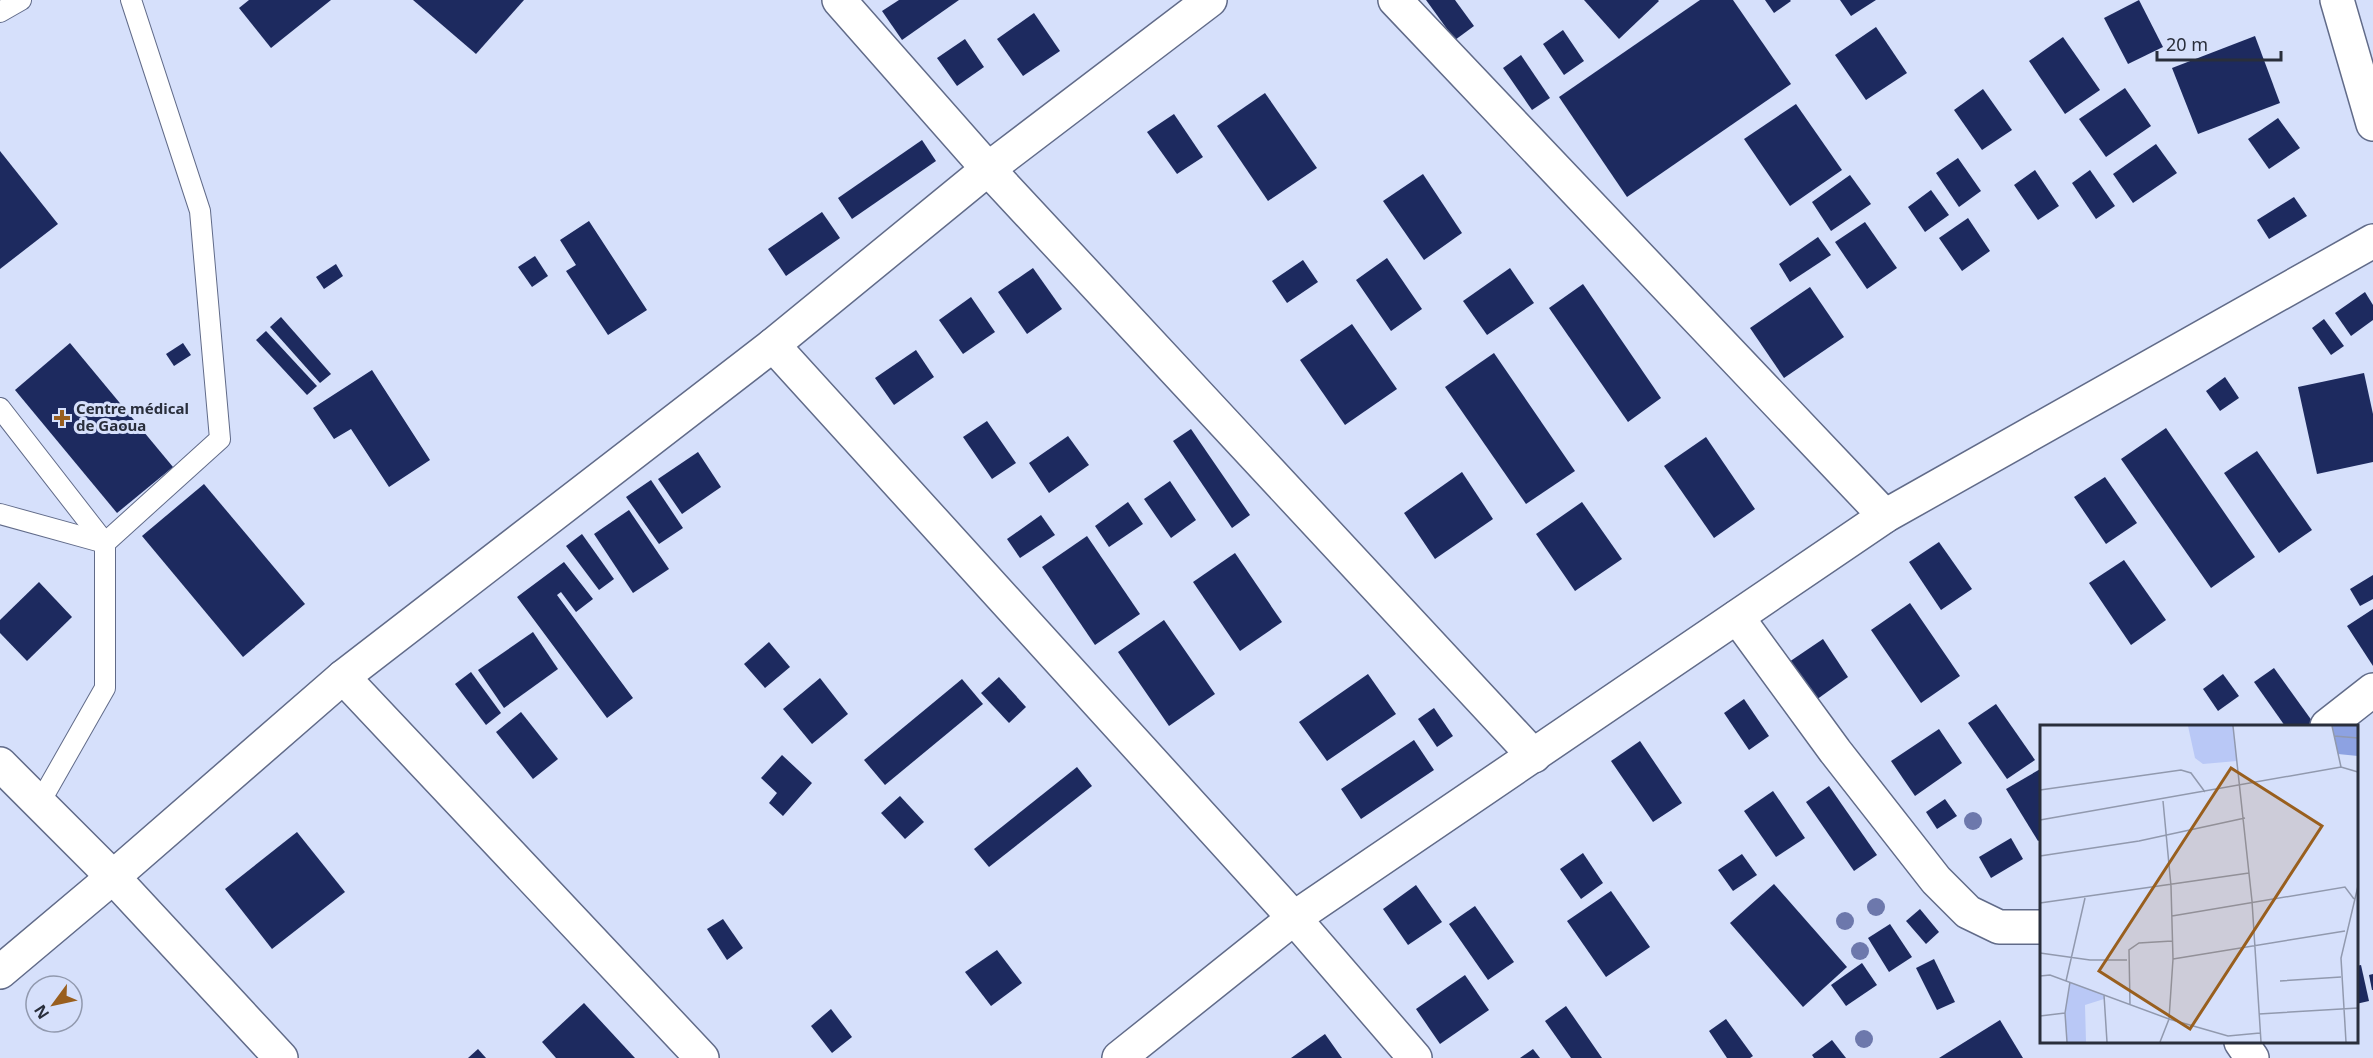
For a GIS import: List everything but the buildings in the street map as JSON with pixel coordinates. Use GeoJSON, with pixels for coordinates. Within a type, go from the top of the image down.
{"type":"FeatureCollection","features":[{"type":"Feature","properties":{"kind":"street"},"geometry":{"type":"LineString","coordinates":[[839,0],[988,169],[1534,756]]}},
{"type":"Feature","properties":{"kind":"street"},"geometry":{"type":"LineString","coordinates":[[0,972],[113,877],[342,677],[773,345],[988,169],[1210,0]]}},
{"type":"Feature","properties":{"kind":"street"},"geometry":{"type":"LineString","coordinates":[[1395,0],[1885,516]]}},
{"type":"Feature","properties":{"kind":"street"},"geometry":{"type":"LineString","coordinates":[[2337,0],[2373,124]]}},
{"type":"Feature","properties":{"kind":"street"},"geometry":{"type":"LineString","coordinates":[[1119,1058],[1294,918],[1885,516],[2373,241]]}},
{"type":"Feature","properties":{"kind":"street"},"geometry":{"type":"LineString","coordinates":[[773,345],[1294,918],[1415,1058]]}},
{"type":"Feature","properties":{"kind":"street"},"geometry":{"type":"LineString","coordinates":[[1737,617],[1835,751],[1936,880],[1968,912],[1999,927],[2040,927]]}},
{"type":"Feature","properties":{"kind":"street"},"geometry":{"type":"LineString","coordinates":[[342,677],[702,1058]]}},
{"type":"Feature","properties":{"kind":"street"},"geometry":{"type":"LineString","coordinates":[[2328,725],[2373,690]]}},
{"type":"Feature","properties":{"kind":"street"},"geometry":{"type":"LineString","coordinates":[[0,764],[113,877],[281,1058]]}},
{"type":"Feature","properties":{"kind":"street"},"geometry":{"type":"LineString","coordinates":[[2242,1043],[2252,1058]]}},
{"type":"Feature","properties":{"kind":"lane"},"geometry":{"type":"LineString","coordinates":[[0,12],[21,0]]}},
{"type":"Feature","properties":{"kind":"lane"},"geometry":{"type":"LineString","coordinates":[[105,543],[220,439],[200,211],[131,0]]}},
{"type":"Feature","properties":{"kind":"lane"},"geometry":{"type":"LineString","coordinates":[[0,408],[105,543],[105,688],[39,804]]}},
{"type":"Feature","properties":{"kind":"lane"},"geometry":{"type":"LineString","coordinates":[[0,514],[105,543]]}},
{"type":"Feature","properties":{"kind":"place","name":"Centre médical de Gaoua"},"geometry":{"type":"Point","coordinates":[62,418]}}]}
